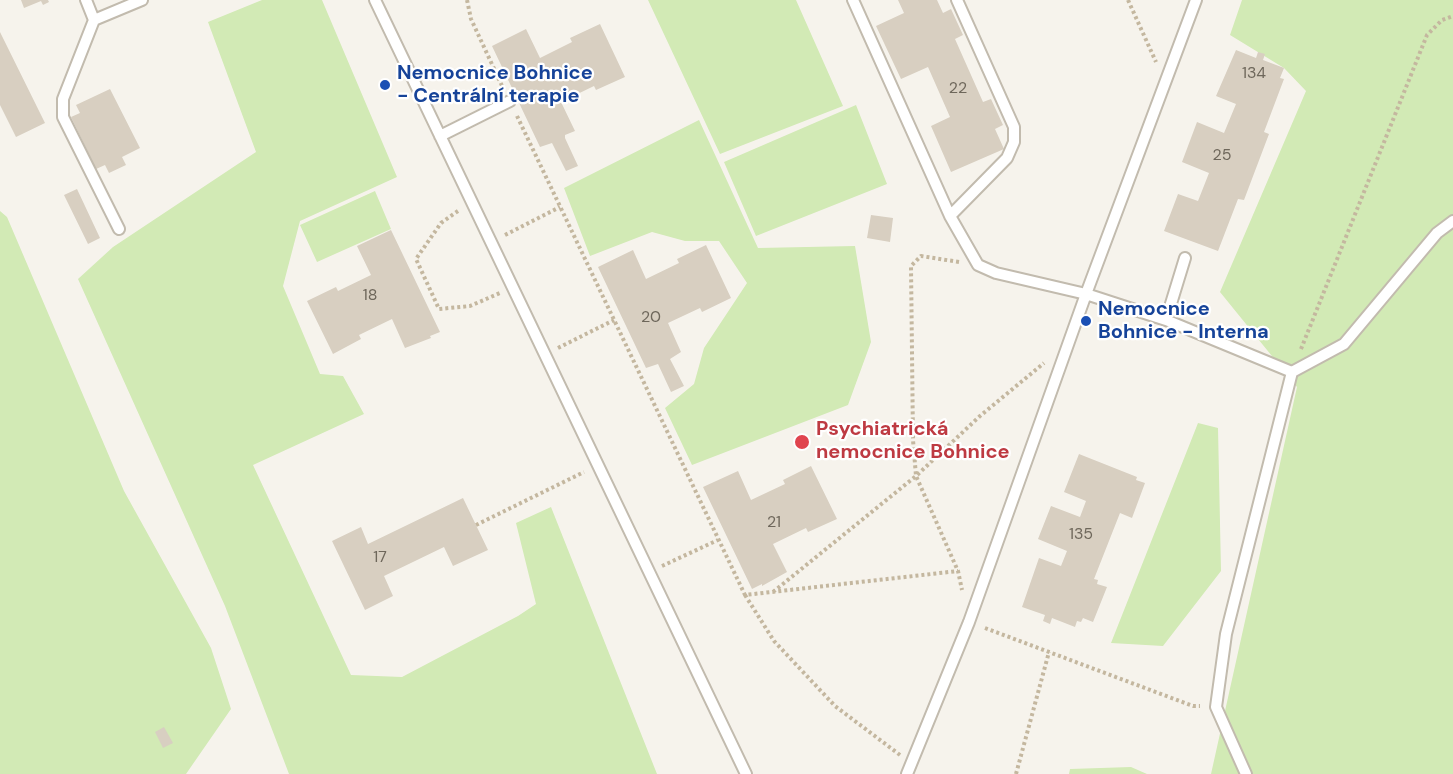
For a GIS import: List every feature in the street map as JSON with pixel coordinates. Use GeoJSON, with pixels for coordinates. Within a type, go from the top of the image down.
{"type":"FeatureCollection","features":[{"type":"Feature","properties":{"kind":"lane"},"geometry":{"type":"LineString","coordinates":[[86,0],[94,20],[63,99],[63,117],[119,229]]}},
{"type":"Feature","properties":{"kind":"lane"},"geometry":{"type":"LineString","coordinates":[[94,20],[142,0]]}},
{"type":"Feature","properties":{"kind":"lane"},"geometry":{"type":"LineString","coordinates":[[375,0],[746,774]]}},
{"type":"Feature","properties":{"kind":"lane"},"geometry":{"type":"LineString","coordinates":[[853,0],[950,216],[978,266],[996,273],[1086,294],[1166,320],[1292,372]]}},
{"type":"Feature","properties":{"kind":"lane"},"geometry":{"type":"LineString","coordinates":[[950,216],[1007,158],[1014,142],[1014,127],[957,0]]}},
{"type":"Feature","properties":{"kind":"lane"},"geometry":{"type":"LineString","coordinates":[[909,769],[969,622],[1086,294],[1196,0]]}},
{"type":"Feature","properties":{"kind":"lane"},"geometry":{"type":"LineString","coordinates":[[440,136],[510,101]]}},
{"type":"Feature","properties":{"kind":"lane"},"geometry":{"type":"LineString","coordinates":[[1246,774],[1216,707],[1226,634],[1292,372],[1344,344],[1437,233],[1453,221]]}},
{"type":"Feature","properties":{"kind":"lane"},"geometry":{"type":"LineString","coordinates":[[1166,320],[1185,258]]}},
{"type":"Feature","properties":{"kind":"path"},"geometry":{"type":"LineString","coordinates":[[467,0],[471,19],[745,596],[774,641],[835,706],[909,769]]}},
{"type":"Feature","properties":{"kind":"path"},"geometry":{"type":"LineString","coordinates":[[1128,0],[1165,83]]}},
{"type":"Feature","properties":{"kind":"path"},"geometry":{"type":"LineString","coordinates":[[1292,372],[1428,35],[1442,20],[1453,16]]}},
{"type":"Feature","properties":{"kind":"path"},"geometry":{"type":"LineString","coordinates":[[454,200],[464,221]]}},
{"type":"Feature","properties":{"kind":"path"},"geometry":{"type":"LineString","coordinates":[[471,202],[441,223],[416,259],[439,309],[470,306],[513,288]]}},
{"type":"Feature","properties":{"kind":"path"},"geometry":{"type":"LineString","coordinates":[[490,242],[560,207]]}},
{"type":"Feature","properties":{"kind":"path"},"geometry":{"type":"LineString","coordinates":[[494,283],[504,304]]}},
{"type":"Feature","properties":{"kind":"path"},"geometry":{"type":"LineString","coordinates":[[545,354],[614,320]]}},
{"type":"Feature","properties":{"kind":"path"},"geometry":{"type":"LineString","coordinates":[[772,592],[916,476],[980,416],[1069,342]]}},
{"type":"Feature","properties":{"kind":"path"},"geometry":{"type":"LineString","coordinates":[[476,525],[585,473],[580,462]]}},
{"type":"Feature","properties":{"kind":"path"},"geometry":{"type":"LineString","coordinates":[[650,571],[718,540]]}},
{"type":"Feature","properties":{"kind":"path"},"geometry":{"type":"LineString","coordinates":[[745,596],[958,571]]}},
{"type":"Feature","properties":{"kind":"path"},"geometry":{"type":"LineString","coordinates":[[1016,774],[1049,652]]}},
{"type":"Feature","properties":{"kind":"green space"},"geometry":{"type":"Polygon","coordinates":[[[262,0],[322,0],[397,177],[300,221],[283,286],[320,374],[343,376],[364,414],[253,465],[351,675],[402,677],[518,616],[536,604],[516,523],[551,507],[657,774],[289,774],[225,606],[78,279],[113,247],[256,152],[208,22],[262,0]]]}},
{"type":"Feature","properties":{"kind":"green space"},"geometry":{"type":"Polygon","coordinates":[[[648,0],[796,0],[843,106],[720,154],[648,0]]]}},
{"type":"Feature","properties":{"kind":"green space"},"geometry":{"type":"Polygon","coordinates":[[[1242,0],[1453,0],[1453,774],[1211,774],[1297,387],[1220,292],[1306,91],[1284,68],[1230,35],[1242,0]]]}},
{"type":"Feature","properties":{"kind":"green space"},"geometry":{"type":"Polygon","coordinates":[[[856,105],[887,184],[756,236],[724,162],[856,105]]]}},
{"type":"Feature","properties":{"kind":"green space"},"geometry":{"type":"Polygon","coordinates":[[[699,120],[758,248],[855,246],[871,342],[848,405],[692,465],[665,408],[694,384],[704,348],[747,283],[719,241],[685,241],[652,232],[590,256],[564,188],[699,120]]]}},
{"type":"Feature","properties":{"kind":"green space"},"geometry":{"type":"Polygon","coordinates":[[[375,191],[391,229],[317,262],[300,225],[375,191]]]}},
{"type":"Feature","properties":{"kind":"green space"},"geometry":{"type":"Polygon","coordinates":[[[0,211],[7,217],[124,491],[211,648],[231,709],[186,774],[0,774],[0,211]]]}},
{"type":"Feature","properties":{"kind":"green space"},"geometry":{"type":"Polygon","coordinates":[[[1198,423],[1218,428],[1221,571],[1163,646],[1111,643],[1198,423]]]}},
{"type":"Feature","properties":{"kind":"green space"},"geometry":{"type":"Polygon","coordinates":[[[1131,767],[1147,774],[1069,774],[1070,769],[1131,767]]]}},
{"type":"Feature","properties":{"kind":"building"},"geometry":{"type":"Polygon","coordinates":[[[21,0],[48,0],[49,2],[43,5],[41,1],[24,8],[21,0]]]}},
{"type":"Feature","properties":{"kind":"building"},"geometry":{"type":"Polygon","coordinates":[[[898,0],[937,0],[943,13],[951,9],[963,35],[955,39],[983,102],[991,99],[1003,125],[995,129],[1004,149],[951,172],[931,126],[950,117],[928,67],[901,79],[876,26],[904,13],[898,0]]]}},
{"type":"Feature","properties":{"kind":"building"},"geometry":{"type":"Polygon","coordinates":[[[600,24],[625,77],[596,90],[594,86],[561,102],[575,131],[565,135],[565,138],[578,166],[566,171],[552,143],[540,147],[492,46],[526,29],[540,58],[572,42],[570,38],[600,24]]]}},
{"type":"Feature","properties":{"kind":"building"},"geometry":{"type":"Polygon","coordinates":[[[0,32],[45,123],[16,137],[0,105],[0,32]]]}},
{"type":"Feature","properties":{"kind":"building"},"geometry":{"type":"Polygon","coordinates":[[[1236,50],[1256,58],[1258,52],[1265,54],[1263,60],[1284,68],[1280,78],[1284,79],[1264,132],[1269,134],[1244,200],[1238,199],[1218,251],[1164,231],[1178,194],[1198,201],[1209,173],[1182,162],[1197,122],[1224,133],[1236,104],[1216,96],[1236,50]]]}},
{"type":"Feature","properties":{"kind":"building"},"geometry":{"type":"Polygon","coordinates":[[[110,89],[140,148],[122,157],[126,165],[109,173],[105,165],[96,169],[71,117],[80,113],[76,105],[110,89]]]}},
{"type":"Feature","properties":{"kind":"building"},"geometry":{"type":"Polygon","coordinates":[[[77,189],[100,238],[88,244],[64,195],[77,189]]]}},
{"type":"Feature","properties":{"kind":"building"},"geometry":{"type":"Polygon","coordinates":[[[871,215],[893,218],[890,242],[867,238],[871,215]]]}},
{"type":"Feature","properties":{"kind":"building"},"geometry":{"type":"Polygon","coordinates":[[[391,230],[440,332],[405,348],[392,319],[359,335],[361,339],[333,354],[307,301],[336,287],[338,291],[371,275],[357,246],[391,230]]]}},
{"type":"Feature","properties":{"kind":"building"},"geometry":{"type":"Polygon","coordinates":[[[706,245],[731,298],[702,312],[700,308],[668,323],[681,352],[670,359],[684,386],[671,392],[658,364],[646,368],[598,267],[633,250],[646,279],[679,263],[677,259],[706,245]]]}},
{"type":"Feature","properties":{"kind":"building"},"geometry":{"type":"Polygon","coordinates":[[[1079,454],[1137,477],[1136,480],[1145,483],[1132,518],[1120,513],[1094,579],[1098,580],[1097,584],[1107,587],[1093,622],[1083,618],[1081,622],[1077,621],[1075,627],[1052,618],[1050,624],[1043,621],[1045,615],[1022,607],[1039,558],[1061,566],[1067,551],[1038,539],[1051,506],[1080,517],[1086,501],[1064,492],[1079,454]]]}},
{"type":"Feature","properties":{"kind":"building"},"geometry":{"type":"Polygon","coordinates":[[[811,466],[837,519],[808,532],[806,528],[773,544],[787,572],[752,589],[703,487],[738,471],[751,500],[785,484],[783,480],[811,466]]]}},
{"type":"Feature","properties":{"kind":"building"},"geometry":{"type":"Polygon","coordinates":[[[463,498],[488,550],[453,566],[444,547],[384,576],[393,596],[365,610],[332,541],[361,527],[368,544],[463,498]]]}},
{"type":"Feature","properties":{"kind":"building"},"geometry":{"type":"Polygon","coordinates":[[[164,727],[173,743],[163,748],[155,732],[164,727]]]}},
{"type":"Feature","properties":{"kind":"place","name":"Nemocnice Bohnice - Centrální terapie"},"geometry":{"type":"Point","coordinates":[385,85]}},
{"type":"Feature","properties":{"kind":"place","name":"Nemocnice Bohnice - Interna"},"geometry":{"type":"Point","coordinates":[1086,321]}},
{"type":"Feature","properties":{"kind":"place","name":"Psychiatrická nemocnice Bohnice"},"geometry":{"type":"Point","coordinates":[802,442]}}]}
